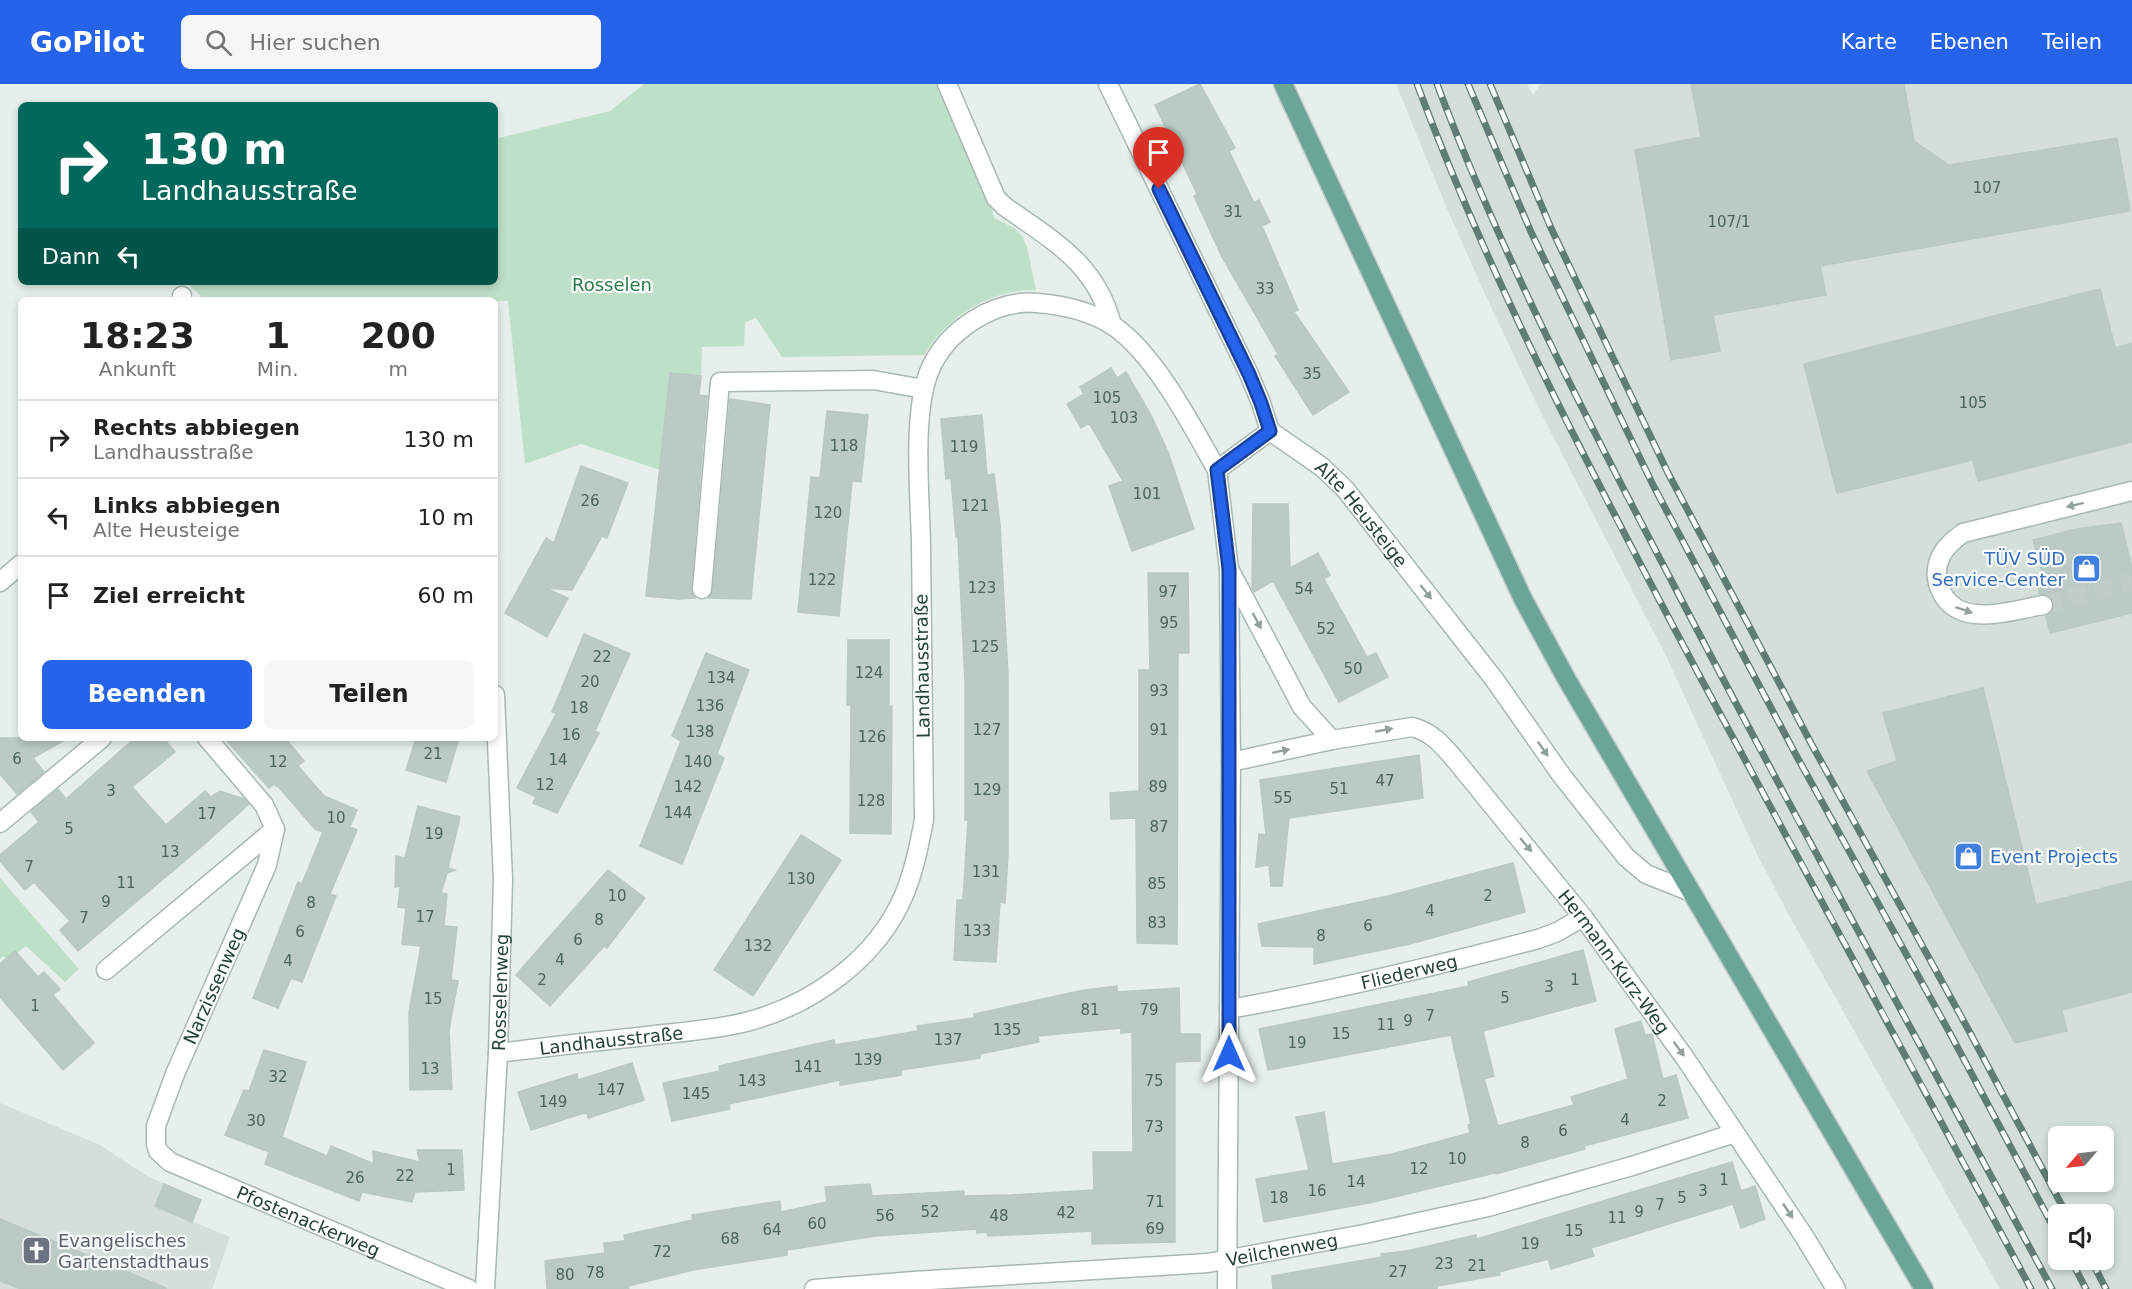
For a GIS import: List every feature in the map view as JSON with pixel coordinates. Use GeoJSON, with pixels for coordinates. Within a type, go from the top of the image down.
{"type":"FeatureCollection","features":[{"type":"Feature","properties":{"kind":"main road"},"geometry":{"type":"LineString","coordinates":[[1283,84],[1523,599],[1566,678],[1924,1289]]}},
{"type":"Feature","properties":{"kind":"street"},"geometry":{"type":"LineString","coordinates":[[946,84],[996,198],[1070,253],[1081,264],[1102,293],[1112,325]]}},
{"type":"Feature","properties":{"kind":"street"},"geometry":{"type":"LineString","coordinates":[[1108,84],[1249,374],[1270,431],[1217,470]]}},
{"type":"Feature","properties":{"kind":"street","name":"Landhausstraße"},"geometry":{"type":"LineString","coordinates":[[498,1053],[724,1027],[776,1012],[828,985],[872,945],[889,922],[903,897],[913,870],[924,820],[919,432],[924,389],[933,363],[947,343],[974,321],[1001,307],[1032,302],[1051,304],[1091,315],[1112,325],[1135,345],[1174,398],[1217,470],[1229,569],[1231,762],[1227,1289]]}},
{"type":"Feature","properties":{"kind":"street"},"geometry":{"type":"LineString","coordinates":[[702,589],[720,382],[873,380],[924,389]]}},
{"type":"Feature","properties":{"kind":"street","name":"Alte Heusteige"},"geometry":{"type":"LineString","coordinates":[[1270,431],[1322,467],[1345,489],[1494,679],[1562,776],[1626,857],[1646,874],[1690,891]]}},
{"type":"Feature","properties":{"kind":"street"},"geometry":{"type":"LineString","coordinates":[[2043,605],[1990,614],[1964,612],[1950,604],[1942,595],[1937,568],[1942,555],[1963,533],[2132,491]]}},
{"type":"Feature","properties":{"kind":"street"},"geometry":{"type":"LineString","coordinates":[[0,582],[18,567]]}},
{"type":"Feature","properties":{"kind":"street"},"geometry":{"type":"LineString","coordinates":[[1229,569],[1302,707],[1332,740]]}},
{"type":"Feature","properties":{"kind":"street","name":"Hermann-Kurz-Weg"},"geometry":{"type":"LineString","coordinates":[[1231,762],[1332,740],[1412,727],[1425,730],[1435,738],[1583,917],[1685,1058],[1804,1236],[1836,1289]]}},
{"type":"Feature","properties":{"kind":"street"},"geometry":{"type":"LineString","coordinates":[[0,823],[98,741]]}},
{"type":"Feature","properties":{"kind":"street"},"geometry":{"type":"LineString","coordinates":[[106,970],[275,829],[264,805],[210,741]]}},
{"type":"Feature","properties":{"kind":"street","name":"Rosselenweg"},"geometry":{"type":"LineString","coordinates":[[485,1289],[498,1053],[503,880],[497,741]]}},
{"type":"Feature","properties":{"kind":"street","name":"Narzissenweg"},"geometry":{"type":"LineString","coordinates":[[156,1144],[156,1126],[176,1074],[267,865],[275,829]]}},
{"type":"Feature","properties":{"kind":"street","name":"Fliederweg"},"geometry":{"type":"LineString","coordinates":[[1229,1009],[1423,969],[1538,939],[1583,917]]}},
{"type":"Feature","properties":{"kind":"street","name":"Veilchenweg"},"geometry":{"type":"LineString","coordinates":[[814,1289],[1208,1263],[1364,1234],[1488,1207],[1632,1166],[1735,1133]]}},
{"type":"Feature","properties":{"kind":"street","name":"Pfostenackerweg"},"geometry":{"type":"LineString","coordinates":[[156,1144],[163,1156],[170,1162],[469,1289]]}},
{"type":"Feature","properties":{"kind":"shaded area"},"geometry":{"type":"Polygon","coordinates":[[[1396,84],[1527,84],[1533,95],[1541,84],[2132,84],[2132,1289],[2000,1289],[1791,919],[1757,854],[1666,656],[1541,413],[1484,292],[1396,84]]]}},
{"type":"Feature","properties":{"kind":"shaded area"},"geometry":{"type":"Polygon","coordinates":[[[0,1103],[100,1145],[147,1176],[164,1184],[155,1206],[230,1237],[212,1289],[0,1289],[0,1103]]]}},
{"type":"Feature","properties":{"kind":"green space","name":"Rosselen"},"geometry":{"type":"Polygon","coordinates":[[[644,84],[940,84],[990,202],[994,218],[1014,228],[1022,236],[1027,247],[1036,290],[1003,294],[971,308],[944,329],[924,355],[782,357],[756,318],[745,322],[744,346],[702,347],[701,376],[670,373],[660,470],[581,444],[525,464],[508,301],[498,301],[498,297],[201,297],[191,287],[191,285],[498,285],[498,138],[610,111],[644,84]]]}},
{"type":"Feature","properties":{"kind":"green space"},"geometry":{"type":"Polygon","coordinates":[[[0,878],[79,969],[65,982],[26,946],[17,953],[15,951],[6,959],[3,956],[0,959],[0,878]]]}},
{"type":"Feature","properties":{"kind":"building"},"geometry":{"type":"Polygon","coordinates":[[[1200,84],[1235,148],[1229,151],[1254,203],[1259,200],[1270,222],[1262,226],[1298,310],[1294,312],[1349,392],[1313,415],[1275,356],[1278,354],[1222,257],[1194,196],[1197,194],[1155,105],[1200,84]]]}},
{"type":"Feature","properties":{"kind":"building"},"geometry":{"type":"Polygon","coordinates":[[[1691,84],[1904,84],[1914,141],[1949,165],[2117,138],[2130,211],[1820,266],[1826,295],[1713,315],[1720,351],[1671,360],[1635,150],[1701,137],[1691,84]]]}},
{"type":"Feature","properties":{"kind":"building"},"geometry":{"type":"Polygon","coordinates":[[[2100,289],[2115,348],[2132,343],[2132,442],[1978,481],[1973,460],[1837,493],[1804,364],[2100,289]]]}},
{"type":"Feature","properties":{"kind":"building"},"geometry":{"type":"Polygon","coordinates":[[[1111,368],[1117,378],[1126,372],[1151,415],[1168,452],[1194,529],[1132,551],[1109,486],[1123,481],[1089,423],[1081,428],[1067,404],[1084,394],[1080,387],[1111,368]]]}},
{"type":"Feature","properties":{"kind":"building"},"geometry":{"type":"Polygon","coordinates":[[[670,373],[701,376],[699,395],[707,396],[691,588],[695,598],[646,596],[670,373]]]}},
{"type":"Feature","properties":{"kind":"building"},"geometry":{"type":"Polygon","coordinates":[[[730,399],[770,405],[751,599],[708,598],[713,590],[730,399]]]}},
{"type":"Feature","properties":{"kind":"building"},"geometry":{"type":"Polygon","coordinates":[[[827,411],[868,415],[861,482],[852,481],[839,616],[798,612],[811,477],[820,478],[827,411]]]}},
{"type":"Feature","properties":{"kind":"building"},"geometry":{"type":"Polygon","coordinates":[[[982,415],[987,475],[994,474],[1000,525],[1008,676],[1008,854],[1005,903],[1000,902],[996,962],[954,960],[957,900],[963,900],[968,820],[965,820],[965,683],[958,537],[956,537],[951,478],[946,479],[941,419],[982,415]]]}},
{"type":"Feature","properties":{"kind":"building"},"geometry":{"type":"Polygon","coordinates":[[[581,466],[628,483],[607,538],[602,536],[572,590],[545,588],[568,598],[547,637],[505,613],[546,538],[554,543],[581,466]]]}},
{"type":"Feature","properties":{"kind":"building"},"geometry":{"type":"Polygon","coordinates":[[[1253,504],[1288,504],[1290,568],[1318,553],[1330,575],[1324,579],[1367,657],[1376,653],[1388,677],[1339,702],[1273,581],[1254,592],[1252,588],[1253,504]]]}},
{"type":"Feature","properties":{"kind":"building","name":"TÜV SÜD Service-Center"},"geometry":{"type":"Polygon","coordinates":[[[2121,523],[2132,567],[2132,613],[2050,633],[2046,616],[2053,609],[2054,604],[2052,598],[2040,594],[2037,580],[2044,578],[2033,540],[2076,529],[2121,523]]]}},
{"type":"Feature","properties":{"kind":"building"},"geometry":{"type":"Polygon","coordinates":[[[1148,573],[1188,573],[1189,653],[1178,653],[1177,944],[1137,943],[1136,818],[1111,819],[1110,793],[1139,791],[1139,670],[1150,670],[1148,573]]]}},
{"type":"Feature","properties":{"kind":"building"},"geometry":{"type":"Polygon","coordinates":[[[584,634],[630,654],[595,731],[599,733],[557,813],[533,803],[536,797],[517,788],[556,714],[552,712],[584,634]]]}},
{"type":"Feature","properties":{"kind":"building"},"geometry":{"type":"Polygon","coordinates":[[[848,640],[889,640],[889,706],[892,706],[891,834],[850,833],[851,705],[847,705],[848,640]]]}},
{"type":"Feature","properties":{"kind":"building"},"geometry":{"type":"Polygon","coordinates":[[[706,653],[749,670],[717,754],[724,758],[682,864],[640,846],[681,741],[672,736],[706,653]]]}},
{"type":"Feature","properties":{"kind":"building","name":"Event Projects"},"geometry":{"type":"Polygon","coordinates":[[[1983,688],[2036,905],[2132,881],[2132,992],[2062,1010],[2067,1031],[2015,1043],[1867,771],[1897,761],[1883,713],[1983,688]]]}},
{"type":"Feature","properties":{"kind":"building"},"geometry":{"type":"Polygon","coordinates":[[[0,738],[18,738],[18,741],[63,741],[33,758],[44,772],[17,794],[0,774],[0,738]]]}},
{"type":"Feature","properties":{"kind":"building"},"geometry":{"type":"Polygon","coordinates":[[[132,741],[166,741],[175,752],[132,787],[166,825],[205,791],[211,797],[220,791],[244,799],[249,804],[78,951],[60,930],[70,921],[34,882],[25,890],[0,861],[0,855],[39,822],[31,812],[58,789],[66,799],[132,741]]]}},
{"type":"Feature","properties":{"kind":"building"},"geometry":{"type":"Polygon","coordinates":[[[227,741],[287,741],[304,761],[298,766],[324,796],[357,810],[350,827],[357,830],[330,894],[336,896],[302,982],[291,978],[278,1008],[253,998],[298,882],[302,884],[323,832],[315,829],[277,785],[274,784],[269,788],[227,741]]]}},
{"type":"Feature","properties":{"kind":"building"},"geometry":{"type":"Polygon","coordinates":[[[415,741],[458,741],[446,782],[406,770],[415,741]]]}},
{"type":"Feature","properties":{"kind":"building"},"geometry":{"type":"Polygon","coordinates":[[[1419,755],[1423,798],[1289,818],[1282,886],[1271,886],[1269,865],[1256,867],[1259,834],[1266,835],[1260,780],[1419,755]]]}},
{"type":"Feature","properties":{"kind":"building"},"geometry":{"type":"Polygon","coordinates":[[[418,806],[460,817],[448,868],[455,870],[447,873],[441,893],[447,894],[444,926],[457,927],[451,980],[458,981],[449,1030],[452,1089],[410,1090],[409,1012],[421,946],[402,944],[406,908],[398,907],[400,886],[395,887],[396,856],[405,858],[418,806]]]}},
{"type":"Feature","properties":{"kind":"building"},"geometry":{"type":"Polygon","coordinates":[[[801,835],[841,860],[753,996],[714,970],[801,835]]]}},
{"type":"Feature","properties":{"kind":"building"},"geometry":{"type":"Polygon","coordinates":[[[1513,863],[1525,912],[1410,944],[1314,964],[1314,947],[1262,946],[1258,924],[1392,895],[1513,863]]]}},
{"type":"Feature","properties":{"kind":"building"},"geometry":{"type":"Polygon","coordinates":[[[608,870],[645,898],[607,948],[604,946],[550,1006],[516,975],[608,870]]]}},
{"type":"Feature","properties":{"kind":"building"},"geometry":{"type":"Polygon","coordinates":[[[1583,950],[1596,1001],[1483,1031],[1494,1076],[1484,1079],[1498,1126],[1574,1105],[1571,1097],[1628,1079],[1615,1029],[1641,1021],[1645,1035],[1652,1034],[1663,1079],[1676,1075],[1688,1118],[1584,1146],[1585,1149],[1496,1174],[1369,1203],[1264,1222],[1256,1179],[1309,1170],[1296,1117],[1324,1112],[1332,1164],[1392,1154],[1470,1133],[1468,1125],[1471,1124],[1451,1035],[1268,1070],[1259,1029],[1469,986],[1468,982],[1583,950]]]}},
{"type":"Feature","properties":{"kind":"building"},"geometry":{"type":"Polygon","coordinates":[[[15,951],[38,977],[44,972],[60,989],[53,995],[94,1043],[63,1070],[0,997],[0,964],[15,951]]]}},
{"type":"Feature","properties":{"kind":"building"},"geometry":{"type":"Polygon","coordinates":[[[1117,986],[1117,992],[1179,988],[1180,1034],[1200,1034],[1200,1061],[1175,1062],[1175,1242],[1092,1244],[1092,1231],[988,1236],[987,1232],[977,1233],[977,1229],[875,1236],[787,1250],[787,1255],[693,1270],[628,1286],[629,1289],[547,1289],[545,1261],[605,1253],[604,1243],[625,1241],[624,1235],[693,1220],[692,1215],[780,1201],[781,1212],[827,1202],[825,1187],[870,1184],[872,1196],[964,1191],[964,1196],[1010,1195],[1094,1190],[1093,1152],[1133,1152],[1132,1032],[1121,1033],[1121,1028],[1038,1036],[1039,1042],[980,1054],[980,1058],[901,1070],[901,1075],[840,1085],[840,1080],[729,1104],[730,1109],[672,1121],[663,1083],[720,1071],[719,1066],[834,1040],[835,1045],[918,1031],[917,1026],[974,1018],[974,1014],[1084,990],[1117,986]]]}},
{"type":"Feature","properties":{"kind":"building"},"geometry":{"type":"Polygon","coordinates":[[[264,1050],[306,1062],[282,1137],[327,1156],[331,1146],[374,1164],[373,1151],[420,1162],[417,1150],[462,1150],[464,1190],[415,1192],[412,1202],[362,1192],[359,1201],[265,1164],[269,1152],[225,1135],[244,1090],[249,1091],[264,1050]]]}},
{"type":"Feature","properties":{"kind":"building"},"geometry":{"type":"Polygon","coordinates":[[[632,1063],[644,1100],[588,1118],[587,1112],[531,1130],[518,1092],[577,1074],[578,1080],[632,1063]]]}},
{"type":"Feature","properties":{"kind":"building"},"geometry":{"type":"Polygon","coordinates":[[[1732,1162],[1741,1191],[1755,1186],[1765,1219],[1741,1228],[1733,1204],[1591,1248],[1594,1256],[1551,1269],[1548,1259],[1499,1272],[1500,1275],[1437,1286],[1437,1289],[1273,1289],[1272,1276],[1382,1257],[1381,1254],[1407,1251],[1476,1235],[1477,1239],[1732,1162]]]}},
{"type":"Feature","properties":{"kind":"building"},"geometry":{"type":"Polygon","coordinates":[[[164,1184],[201,1200],[192,1222],[155,1206],[164,1184]]]}},
{"type":"Feature","properties":{"kind":"building","name":"Evangelisches Gartenstadthaus"},"geometry":{"type":"Polygon","coordinates":[[[0,1219],[166,1289],[21,1289],[0,1281],[0,1219]]]}},
{"type":"Feature","properties":{"kind":"tunnel"},"geometry":{"type":"LineString","coordinates":[[2043,605],[2132,582]]}},
{"type":"Feature","properties":{"kind":"railway"},"geometry":{"type":"LineString","coordinates":[[1417,84],[1447,160],[1512,309],[1584,456],[1698,673],[2031,1289]]}},
{"type":"Feature","properties":{"kind":"railway"},"geometry":{"type":"LineString","coordinates":[[1437,84],[1516,272],[1606,456],[1763,755],[2052,1289]]}},
{"type":"Feature","properties":{"kind":"railway"},"geometry":{"type":"LineString","coordinates":[[1468,84],[1531,232],[1653,485],[1796,755],[1952,1037],[2048,1217]]}},
{"type":"Feature","properties":{"kind":"railway"},"geometry":{"type":"LineString","coordinates":[[1490,84],[1551,228],[1668,473],[1812,745],[2061,1204]]}},
{"type":"Feature","properties":{"kind":"railway"},"geometry":{"type":"LineString","coordinates":[[2076,1270],[2086,1289]]}},
{"type":"Feature","properties":{"kind":"railway"},"geometry":{"type":"LineString","coordinates":[[2096,1270],[2106,1289]]}},
{"type":"Feature","properties":{"kind":"place","name":"TÜV SÜD Service-Center"},"geometry":{"type":"Point","coordinates":[2086,568]}},
{"type":"Feature","properties":{"kind":"place","name":"Event Projects"},"geometry":{"type":"Point","coordinates":[1969,856]}},
{"type":"Feature","properties":{"kind":"place","name":"Evangelisches Gartenstadthaus"},"geometry":{"type":"Point","coordinates":[37,1250]}},
{"type":"Feature","properties":{"kind":"route"},"geometry":{"type":"LineString","coordinates":[[1159,189],[1249,374],[1270,431],[1217,470],[1229,569],[1231,762],[1229,1054]]}}]}
